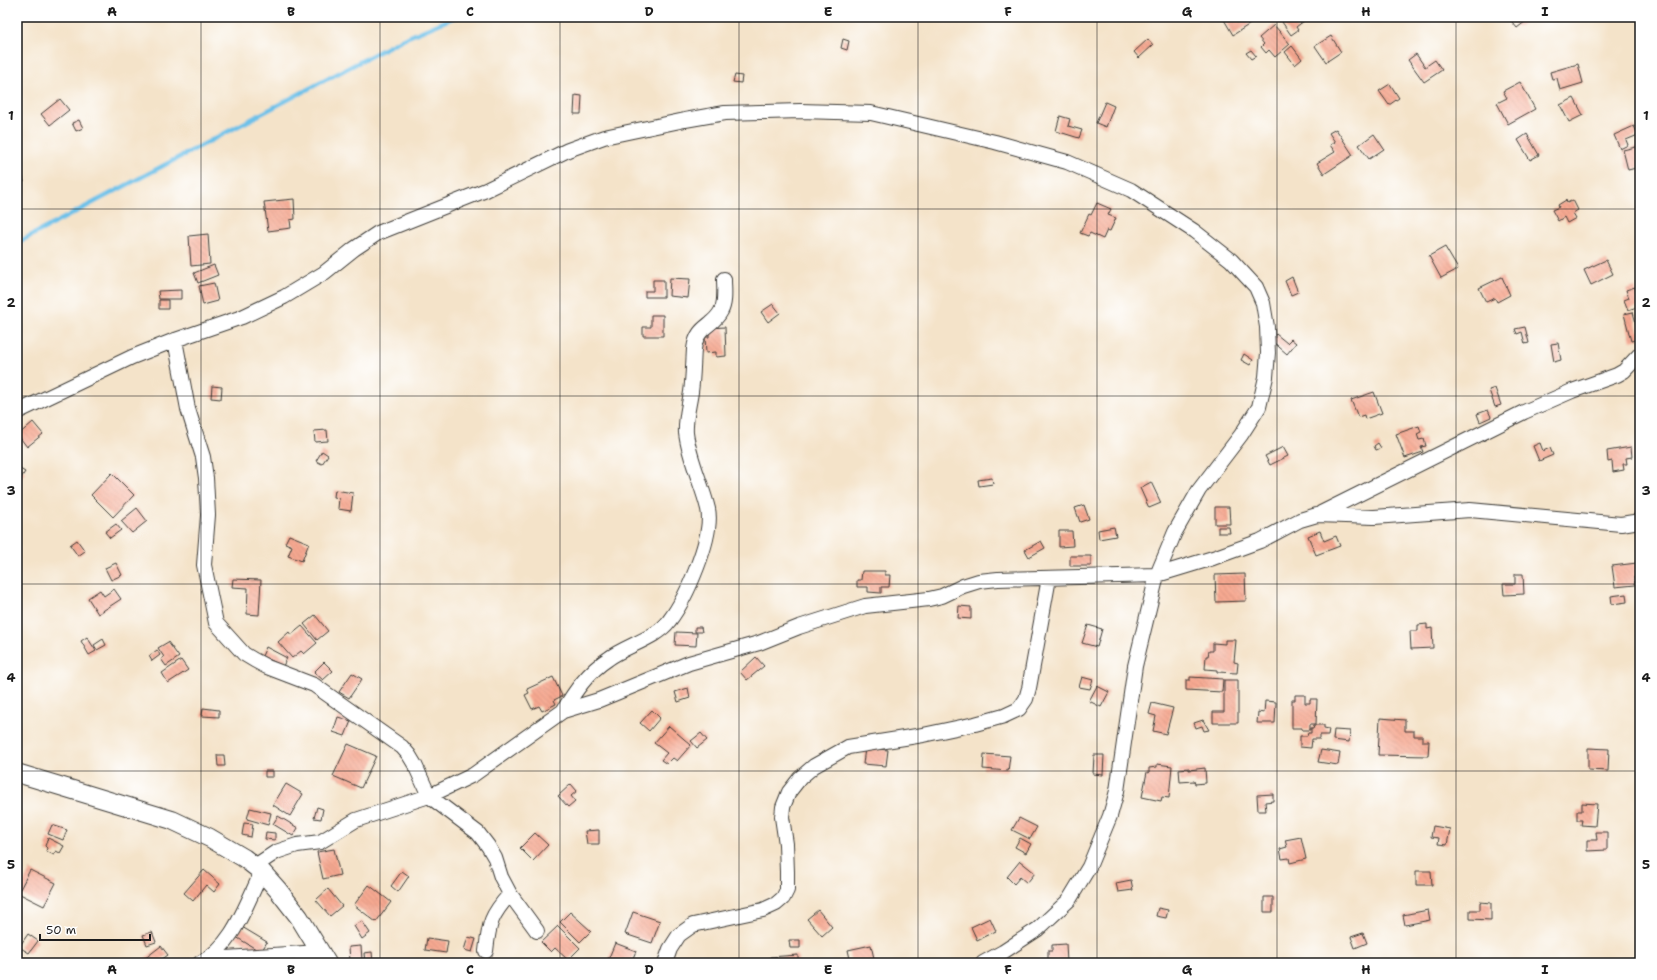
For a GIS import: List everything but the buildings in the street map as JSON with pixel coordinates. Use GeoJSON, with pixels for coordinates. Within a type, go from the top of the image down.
{"type":"FeatureCollection","features":[{"type":"Feature","properties":{"kind":"street"},"geometry":{"type":"LineString","coordinates":[[17,412],[132,357],[175,340],[211,329],[242,317],[284,296],[324,273],[354,248],[378,233],[486,190],[568,150],[604,137],[725,113],[871,113],[995,142],[1067,162],[1131,190],[1194,230],[1231,260],[1256,287],[1263,303],[1268,353],[1266,377],[1259,407],[1241,435],[1199,490],[1175,532],[1157,575],[1135,666],[1117,791],[1110,816],[1089,867],[1069,900],[1038,929],[983,963]]}},
{"type":"Feature","properties":{"kind":"street"},"geometry":{"type":"LineString","coordinates":[[563,711],[577,688],[596,668],[608,658],[659,632],[669,622],[678,608],[704,549],[709,526],[708,511],[686,435],[686,421],[696,341],[700,332],[720,314],[722,309],[724,279]]}},
{"type":"Feature","properties":{"kind":"street"},"geometry":{"type":"LineString","coordinates":[[175,340],[188,409],[203,457],[208,515],[204,565],[216,623],[244,654],[267,667],[314,685],[402,747],[415,765],[429,796],[478,833],[488,846],[495,858],[501,876],[510,894],[537,931]]}},
{"type":"Feature","properties":{"kind":"street"},"geometry":{"type":"LineString","coordinates":[[205,961],[230,935],[259,869],[276,852],[297,845],[320,842],[356,820],[429,796],[473,775],[563,711],[599,700],[689,663],[759,643],[799,627],[865,606],[929,599],[942,596],[963,586],[979,581],[1157,575],[1213,558],[1260,541],[1300,520],[1317,515],[1524,412],[1572,391],[1617,375],[1624,371],[1640,354]]}},
{"type":"Feature","properties":{"kind":"street"},"geometry":{"type":"LineString","coordinates":[[1317,515],[1374,517],[1470,510],[1621,524],[1640,521]]}},
{"type":"Feature","properties":{"kind":"street"},"geometry":{"type":"LineString","coordinates":[[665,963],[670,949],[679,935],[693,925],[763,910],[776,904],[783,898],[787,890],[787,872],[786,844],[782,817],[783,807],[789,792],[800,778],[814,766],[848,747],[923,735],[975,724],[1004,716],[1019,709],[1026,699],[1050,578]]}},
{"type":"Feature","properties":{"kind":"street"},"geometry":{"type":"LineString","coordinates":[[17,773],[172,820],[222,844],[259,869],[299,917],[323,957],[205,961]]}},
{"type":"Feature","properties":{"kind":"street"},"geometry":{"type":"LineString","coordinates":[[486,950],[490,923],[498,907],[510,894]]}},
{"type":"Feature","properties":{"kind":"waterway"},"geometry":{"type":"LineString","coordinates":[[17,243],[401,40],[455,17]]}}]}
